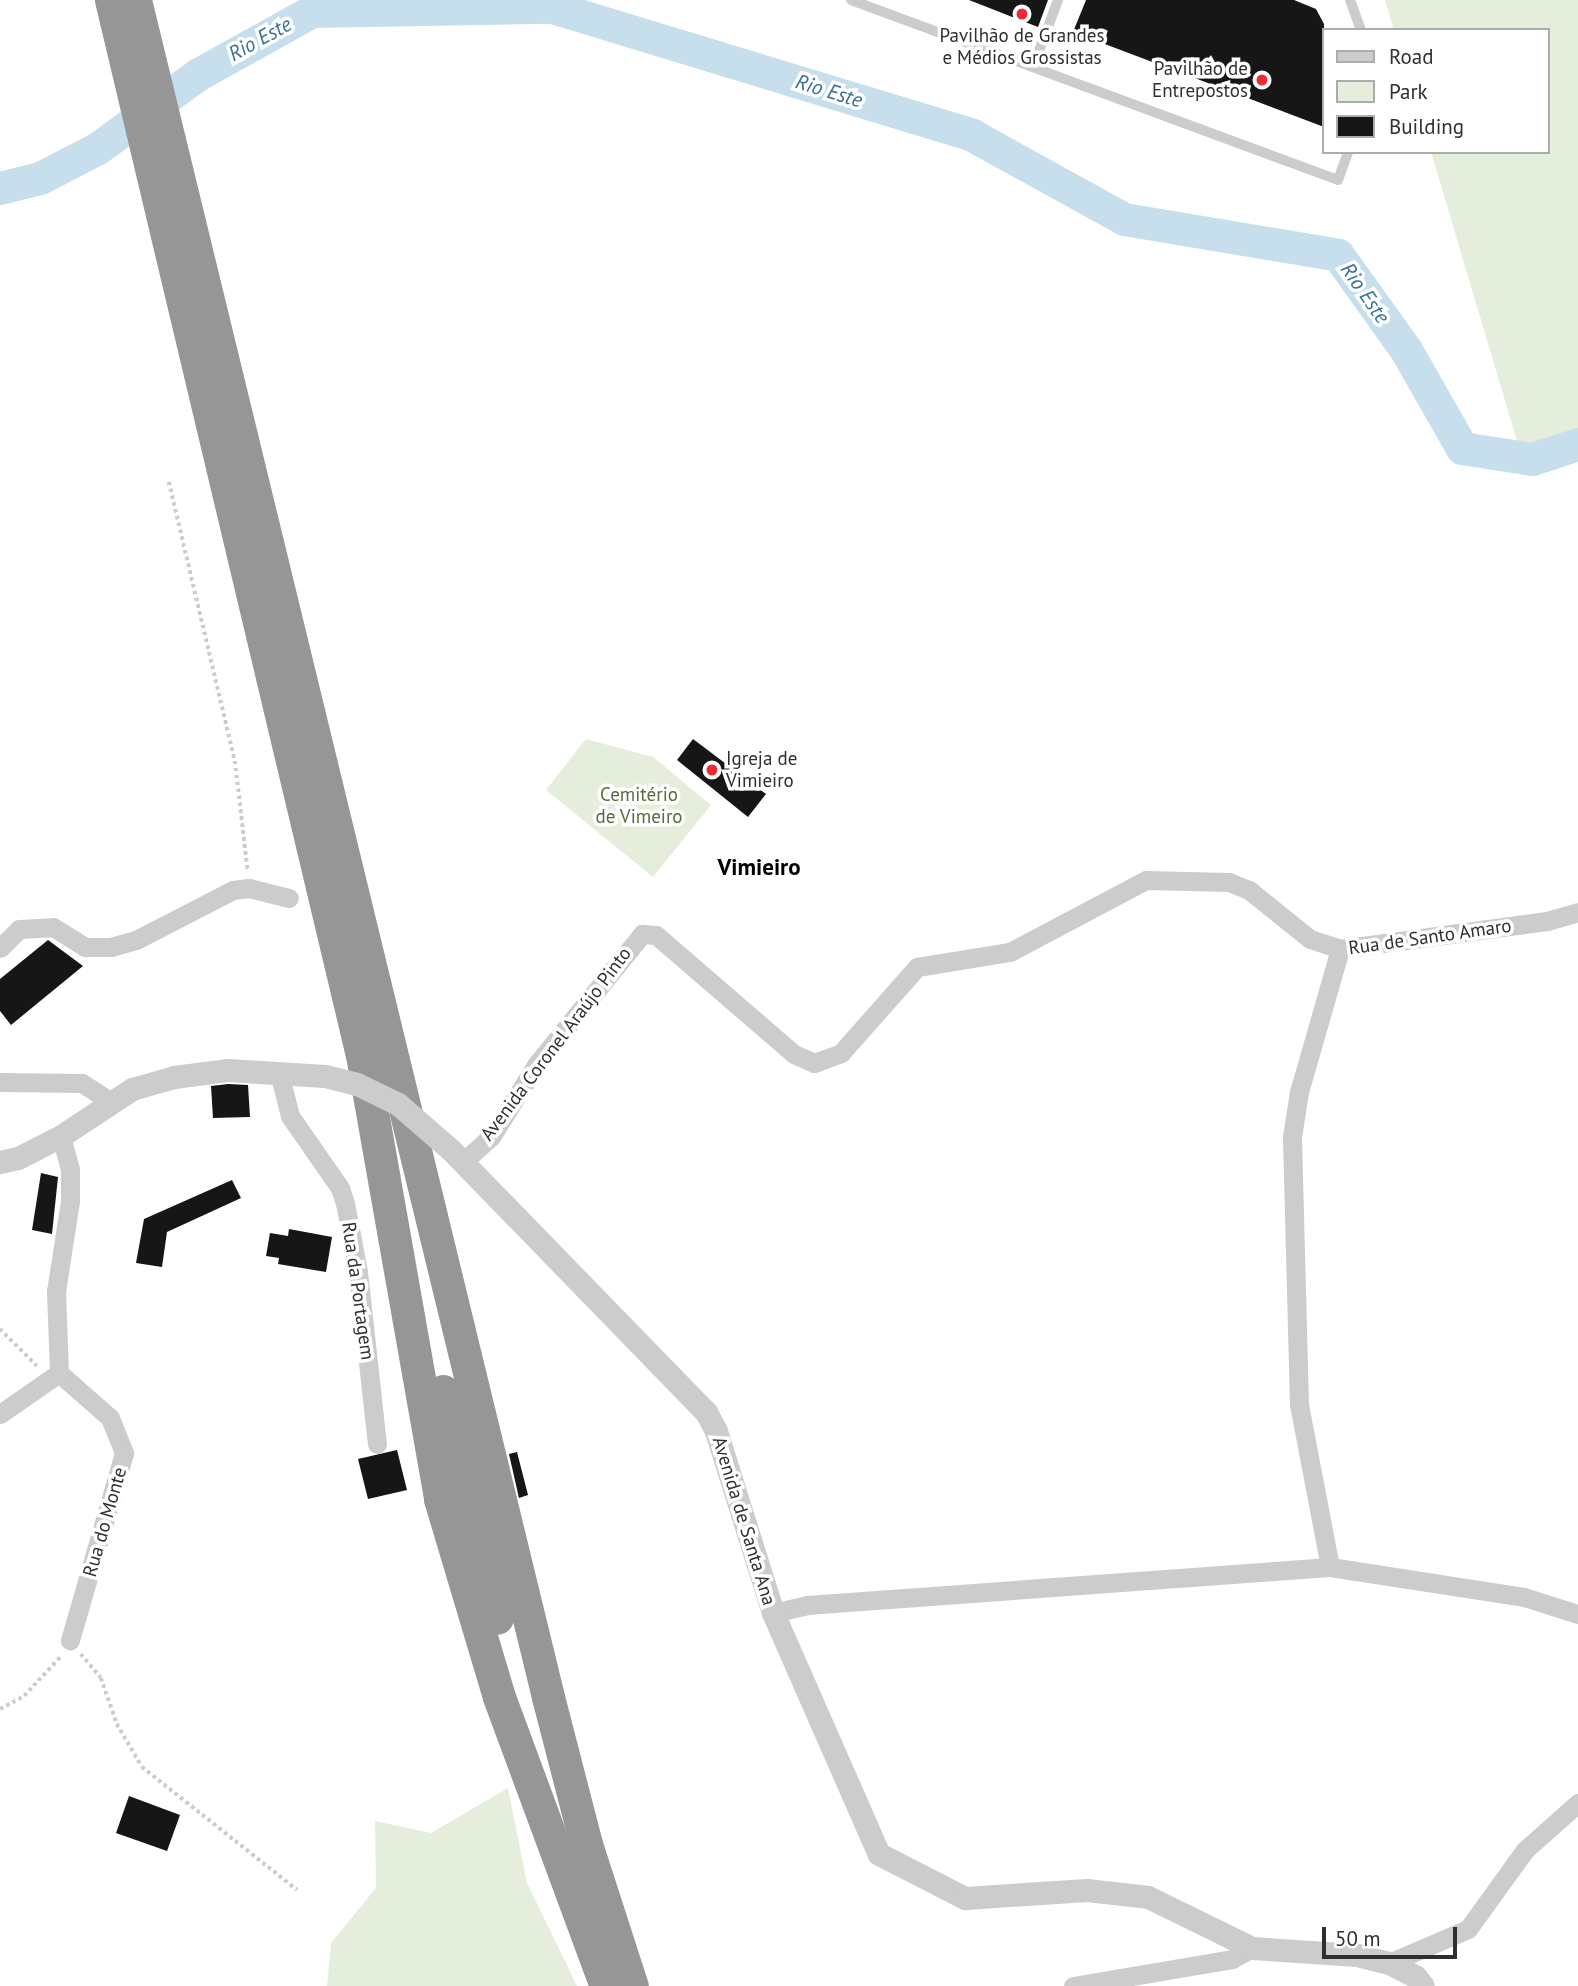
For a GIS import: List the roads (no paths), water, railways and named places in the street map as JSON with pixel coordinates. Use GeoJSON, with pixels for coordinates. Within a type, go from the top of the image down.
{"type":"FeatureCollection","features":[{"type":"Feature","properties":{"kind":"highway"},"geometry":{"type":"LineString","coordinates":[[111,0],[178,222],[447,1275],[548,1697],[586,1844],[632,1986]]}},
{"type":"Feature","properties":{"kind":"highway"},"geometry":{"type":"LineString","coordinates":[[135,0],[178,222],[362,1055],[407,1289],[440,1499],[499,1697],[606,1986]]}},
{"type":"Feature","properties":{"kind":"street","name":"Rua de Santo Amaro"},"geometry":{"type":"LineString","coordinates":[[814,1063],[841,1053],[917,967],[1010,952],[1146,880],[1229,882],[1249,890],[1310,939],[1340,949],[1547,921],[1578,912]]}},
{"type":"Feature","properties":{"kind":"street"},"geometry":{"type":"LineString","coordinates":[[0,948],[15,931],[29,928],[53,928],[91,948],[128,943],[233,890],[249,888],[289,898]]}},
{"type":"Feature","properties":{"kind":"street","name":"Avenida Coronel Araújo Pinto"},"geometry":{"type":"LineString","coordinates":[[458,1155],[491,1137],[536,1065],[642,934],[656,935],[794,1055],[814,1063]]}},
{"type":"Feature","properties":{"kind":"street"},"geometry":{"type":"LineString","coordinates":[[1329,1567],[1299,1405],[1292,1137],[1299,1092],[1340,949]]}},
{"type":"Feature","properties":{"kind":"street","name":"Avenida de Santa Ana"},"geometry":{"type":"LineString","coordinates":[[0,1162],[18,1158],[61,1136],[132,1088],[174,1077],[227,1070],[325,1076],[357,1084],[398,1104],[458,1155],[706,1412],[716,1431],[773,1613],[879,1854],[965,1898],[1087,1890],[1148,1897],[1252,1948],[1357,1955],[1389,1963],[1416,1977],[1423,1986]]}},
{"type":"Feature","properties":{"kind":"street","name":"Rua da Portagem"},"geometry":{"type":"LineString","coordinates":[[279,1072],[290,1116],[340,1188],[345,1203],[358,1272],[377,1444]]}},
{"type":"Feature","properties":{"kind":"street"},"geometry":{"type":"LineString","coordinates":[[0,1082],[82,1083],[110,1101]]}},
{"type":"Feature","properties":{"kind":"street"},"geometry":{"type":"LineString","coordinates":[[0,1414],[57,1375],[56,1291],[70,1201],[70,1169],[61,1136]]}},
{"type":"Feature","properties":{"kind":"street","name":"Rua do Monte"},"geometry":{"type":"LineString","coordinates":[[57,1375],[110,1418],[124,1453],[70,1640]]}},
{"type":"Feature","properties":{"kind":"street"},"geometry":{"type":"LineString","coordinates":[[773,1613],[807,1605],[1329,1567],[1524,1597],[1578,1614]]}},
{"type":"Feature","properties":{"kind":"street"},"geometry":{"type":"LineString","coordinates":[[1389,1963],[1468,1929],[1525,1850],[1578,1803]]}},
{"type":"Feature","properties":{"kind":"street"},"geometry":{"type":"LineString","coordinates":[[1073,1986],[1232,1959],[1252,1948]]}},
{"type":"Feature","properties":{"kind":"lane"},"geometry":{"type":"LineString","coordinates":[[851,0],[1338,180],[1347,154]]}},
{"type":"Feature","properties":{"kind":"lane"},"geometry":{"type":"LineString","coordinates":[[1033,67],[1058,0]]}},
{"type":"Feature","properties":{"kind":"lane"},"geometry":{"type":"LineString","coordinates":[[1350,0],[1360,28]]}},
{"type":"Feature","properties":{"kind":"waterway","name":"Rio Este"},"geometry":{"type":"LineString","coordinates":[[0,188],[40,178],[98,148],[197,75],[312,11],[552,7],[972,135],[1124,219],[1338,255],[1406,350],[1462,448],[1532,459],[1578,444]]}},
{"type":"Feature","properties":{"kind":"place","name":"Pavilhão de Grandes e Médios Grossistas"},"geometry":{"type":"Point","coordinates":[1022,14]}},
{"type":"Feature","properties":{"kind":"place","name":"Pavilhão de Entrepostos"},"geometry":{"type":"Point","coordinates":[1262,80]}},
{"type":"Feature","properties":{"kind":"place","name":"Igreja de Vimieiro"},"geometry":{"type":"Point","coordinates":[712,770]}},
{"type":"Feature","properties":{"kind":"district","name":"Vimieiro"},"geometry":{"type":"Point","coordinates":[759,867]}},
{"type":"Feature","properties":{"kind":"park label","name":"Cemitério de Vimeiro"},"geometry":{"type":"Point","coordinates":[639,806]}}]}
